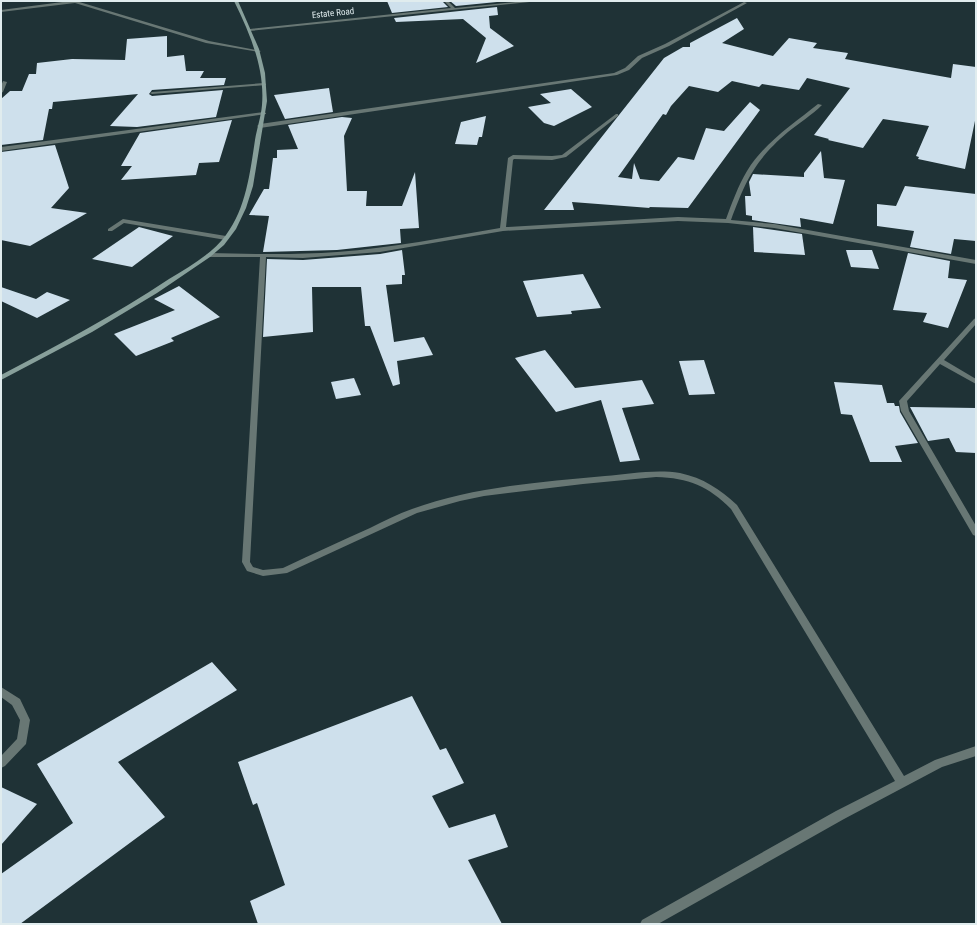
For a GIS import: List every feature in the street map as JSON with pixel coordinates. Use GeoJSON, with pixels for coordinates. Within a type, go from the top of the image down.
{"type":"FeatureCollection","features":[{"type":"Feature","properties":{"kind":"street"},"geometry":{"type":"LineString","coordinates":[[1,11],[73,1],[208,42],[259,51]]}},
{"type":"Feature","properties":{"kind":"street"},"geometry":{"type":"LineString","coordinates":[[1,378],[122,312],[163,286],[209,254],[226,238],[237,221],[253,178],[260,126],[264,113],[265,75],[259,51],[236,1]]}},
{"type":"Feature","properties":{"kind":"street"},"geometry":{"type":"LineString","coordinates":[[446,1],[454,8]]}},
{"type":"Feature","properties":{"kind":"street","name":"Estate Road"},"geometry":{"type":"LineString","coordinates":[[250,30],[454,8],[537,1]]}},
{"type":"Feature","properties":{"kind":"street"},"geometry":{"type":"LineString","coordinates":[[260,126],[615,74],[627,69],[640,57],[667,45],[745,2]]}},
{"type":"Feature","properties":{"kind":"street"},"geometry":{"type":"LineString","coordinates":[[1,92],[5,82]]}},
{"type":"Feature","properties":{"kind":"street"},"geometry":{"type":"LineString","coordinates":[[152,93],[264,84]]}},
{"type":"Feature","properties":{"kind":"street"},"geometry":{"type":"LineString","coordinates":[[728,220],[742,184],[762,154],[778,138],[820,104]]}},
{"type":"Feature","properties":{"kind":"street"},"geometry":{"type":"LineString","coordinates":[[1,149],[264,113]]}},
{"type":"Feature","properties":{"kind":"street"},"geometry":{"type":"LineString","coordinates":[[503,229],[510,159],[513,157],[552,158],[564,156],[616,115]]}},
{"type":"Feature","properties":{"kind":"street"},"geometry":{"type":"LineString","coordinates":[[209,254],[303,256],[380,250],[503,229],[655,220],[728,220],[853,239],[976,262]]}},
{"type":"Feature","properties":{"kind":"street"},"geometry":{"type":"LineString","coordinates":[[110,230],[123,221],[226,238]]}},
{"type":"Feature","properties":{"kind":"street"},"geometry":{"type":"LineString","coordinates":[[263,256],[246,562],[250,569],[263,573],[284,571],[414,511],[472,496],[583,481],[656,474],[675,474],[697,480],[720,492],[734,507],[902,783]]}},
{"type":"Feature","properties":{"kind":"street"},"geometry":{"type":"LineString","coordinates":[[976,320],[903,401],[905,411],[976,533]]}},
{"type":"Feature","properties":{"kind":"street"},"geometry":{"type":"LineString","coordinates":[[939,360],[976,382]]}},
{"type":"Feature","properties":{"kind":"street"},"geometry":{"type":"LineString","coordinates":[[1,691],[16,702],[25,720],[22,741],[1,762]]}},
{"type":"Feature","properties":{"kind":"street"},"geometry":{"type":"LineString","coordinates":[[646,924],[840,815],[939,763],[976,751]]}},
{"type":"Feature","properties":{"kind":"building"},"geometry":{"type":"Polygon","coordinates":[[[387,1],[442,1],[448,7],[392,13],[387,1]]]}},
{"type":"Feature","properties":{"kind":"building"},"geometry":{"type":"Polygon","coordinates":[[[450,1],[497,1],[497,2],[456,6],[450,1]]]}},
{"type":"Feature","properties":{"kind":"building"},"geometry":{"type":"Polygon","coordinates":[[[497,7],[498,15],[489,16],[490,28],[514,46],[476,63],[486,38],[463,19],[396,22],[394,18],[497,7]]]}},
{"type":"Feature","properties":{"kind":"building"},"geometry":{"type":"Polygon","coordinates":[[[737,18],[744,29],[722,43],[773,56],[789,38],[817,43],[813,48],[848,53],[845,59],[951,78],[953,64],[976,67],[976,116],[965,169],[918,159],[919,157],[916,156],[929,126],[883,119],[863,148],[828,140],[829,139],[814,135],[850,88],[807,78],[799,90],[762,84],[759,87],[732,81],[718,92],[689,86],[671,106],[666,115],[663,114],[618,177],[632,179],[634,163],[640,179],[659,181],[678,157],[694,160],[706,128],[724,131],[750,102],[760,110],[688,208],[649,207],[650,208],[572,202],[574,210],[544,210],[664,58],[683,47],[690,47],[690,43],[737,18]]]}},
{"type":"Feature","properties":{"kind":"building"},"geometry":{"type":"Polygon","coordinates":[[[167,36],[167,57],[184,55],[186,71],[204,71],[200,78],[226,78],[224,85],[152,90],[149,94],[152,96],[223,90],[216,117],[137,127],[110,126],[138,94],[53,102],[52,109],[49,109],[43,140],[1,145],[1,99],[10,91],[22,91],[29,74],[36,74],[37,63],[72,59],[125,60],[127,39],[167,36]]]}},
{"type":"Feature","properties":{"kind":"building"},"geometry":{"type":"Polygon","coordinates":[[[329,88],[333,112],[285,119],[274,95],[329,88]]]}},
{"type":"Feature","properties":{"kind":"building"},"geometry":{"type":"Polygon","coordinates":[[[571,89],[592,107],[554,126],[544,123],[528,107],[551,103],[540,94],[571,89]]]}},
{"type":"Feature","properties":{"kind":"building"},"geometry":{"type":"Polygon","coordinates":[[[486,116],[482,137],[479,137],[477,145],[455,144],[461,122],[486,116]]]}},
{"type":"Feature","properties":{"kind":"building"},"geometry":{"type":"Polygon","coordinates":[[[342,117],[352,118],[344,136],[347,191],[367,191],[366,206],[402,206],[415,172],[419,228],[400,229],[401,243],[337,250],[263,252],[269,216],[249,215],[264,189],[269,189],[273,158],[277,158],[277,150],[298,149],[288,125],[342,117]]]}},
{"type":"Feature","properties":{"kind":"building"},"geometry":{"type":"Polygon","coordinates":[[[232,120],[219,162],[199,163],[196,175],[121,180],[132,166],[121,166],[140,133],[232,120]]]}},
{"type":"Feature","properties":{"kind":"building"},"geometry":{"type":"Polygon","coordinates":[[[55,145],[69,188],[51,208],[87,213],[30,246],[1,240],[1,152],[55,145]]]}},
{"type":"Feature","properties":{"kind":"building"},"geometry":{"type":"Polygon","coordinates":[[[821,151],[824,178],[845,180],[833,224],[800,218],[801,227],[752,220],[752,216],[746,215],[745,196],[751,196],[749,182],[753,174],[804,177],[804,173],[821,151]]]}},
{"type":"Feature","properties":{"kind":"building"},"geometry":{"type":"Polygon","coordinates":[[[905,186],[976,194],[976,241],[954,239],[951,254],[910,247],[914,231],[877,226],[877,204],[896,206],[905,186]]]}},
{"type":"Feature","properties":{"kind":"building"},"geometry":{"type":"Polygon","coordinates":[[[139,227],[173,236],[132,267],[92,259],[139,227]]]}},
{"type":"Feature","properties":{"kind":"building"},"geometry":{"type":"Polygon","coordinates":[[[753,227],[802,234],[805,255],[754,252],[753,227]]]}},
{"type":"Feature","properties":{"kind":"building"},"geometry":{"type":"Polygon","coordinates":[[[402,250],[405,275],[402,275],[402,284],[386,285],[394,342],[424,337],[433,355],[397,361],[400,384],[393,386],[370,326],[365,326],[361,287],[312,287],[313,332],[263,337],[267,259],[303,260],[380,254],[402,250]]]}},
{"type":"Feature","properties":{"kind":"building"},"geometry":{"type":"Polygon","coordinates":[[[846,250],[872,250],[879,269],[851,267],[846,250]]]}},
{"type":"Feature","properties":{"kind":"building"},"geometry":{"type":"Polygon","coordinates":[[[908,253],[950,261],[948,278],[967,280],[948,328],[923,322],[927,313],[893,310],[908,253]]]}},
{"type":"Feature","properties":{"kind":"building"},"geometry":{"type":"Polygon","coordinates":[[[583,274],[601,308],[571,311],[572,314],[537,317],[523,281],[583,274]]]}},
{"type":"Feature","properties":{"kind":"building"},"geometry":{"type":"Polygon","coordinates":[[[179,286],[220,317],[171,338],[174,341],[136,356],[114,334],[175,310],[154,299],[179,286]]]}},
{"type":"Feature","properties":{"kind":"building"},"geometry":{"type":"Polygon","coordinates":[[[1,287],[36,299],[47,292],[70,300],[37,318],[1,301],[1,287]]]}},
{"type":"Feature","properties":{"kind":"building"},"geometry":{"type":"Polygon","coordinates":[[[545,350],[575,388],[642,380],[654,404],[622,408],[640,460],[620,462],[601,400],[556,412],[515,358],[545,350]]]}},
{"type":"Feature","properties":{"kind":"building"},"geometry":{"type":"Polygon","coordinates":[[[704,360],[715,394],[689,395],[679,361],[704,360]]]}},
{"type":"Feature","properties":{"kind":"building"},"geometry":{"type":"Polygon","coordinates":[[[354,378],[361,395],[336,399],[331,382],[354,378]]]}},
{"type":"Feature","properties":{"kind":"building"},"geometry":{"type":"Polygon","coordinates":[[[834,382],[882,385],[887,403],[894,403],[895,406],[899,406],[900,412],[918,443],[895,446],[902,462],[870,462],[852,415],[841,414],[834,382]]]}},
{"type":"Feature","properties":{"kind":"building"},"geometry":{"type":"Polygon","coordinates":[[[910,407],[976,408],[976,453],[956,452],[949,438],[928,441],[910,407]]]}},
{"type":"Feature","properties":{"kind":"building"},"geometry":{"type":"Polygon","coordinates":[[[212,662],[237,690],[118,762],[165,817],[20,924],[1,924],[1,874],[73,823],[37,764],[212,662]]]}},
{"type":"Feature","properties":{"kind":"building"},"geometry":{"type":"Polygon","coordinates":[[[412,696],[440,750],[446,748],[464,783],[432,796],[449,828],[495,814],[508,847],[468,860],[502,924],[258,924],[250,901],[285,885],[257,803],[253,805],[238,762],[412,696]]]}},
{"type":"Feature","properties":{"kind":"building"},"geometry":{"type":"Polygon","coordinates":[[[1,787],[37,804],[1,845],[1,787]]]}}]}
